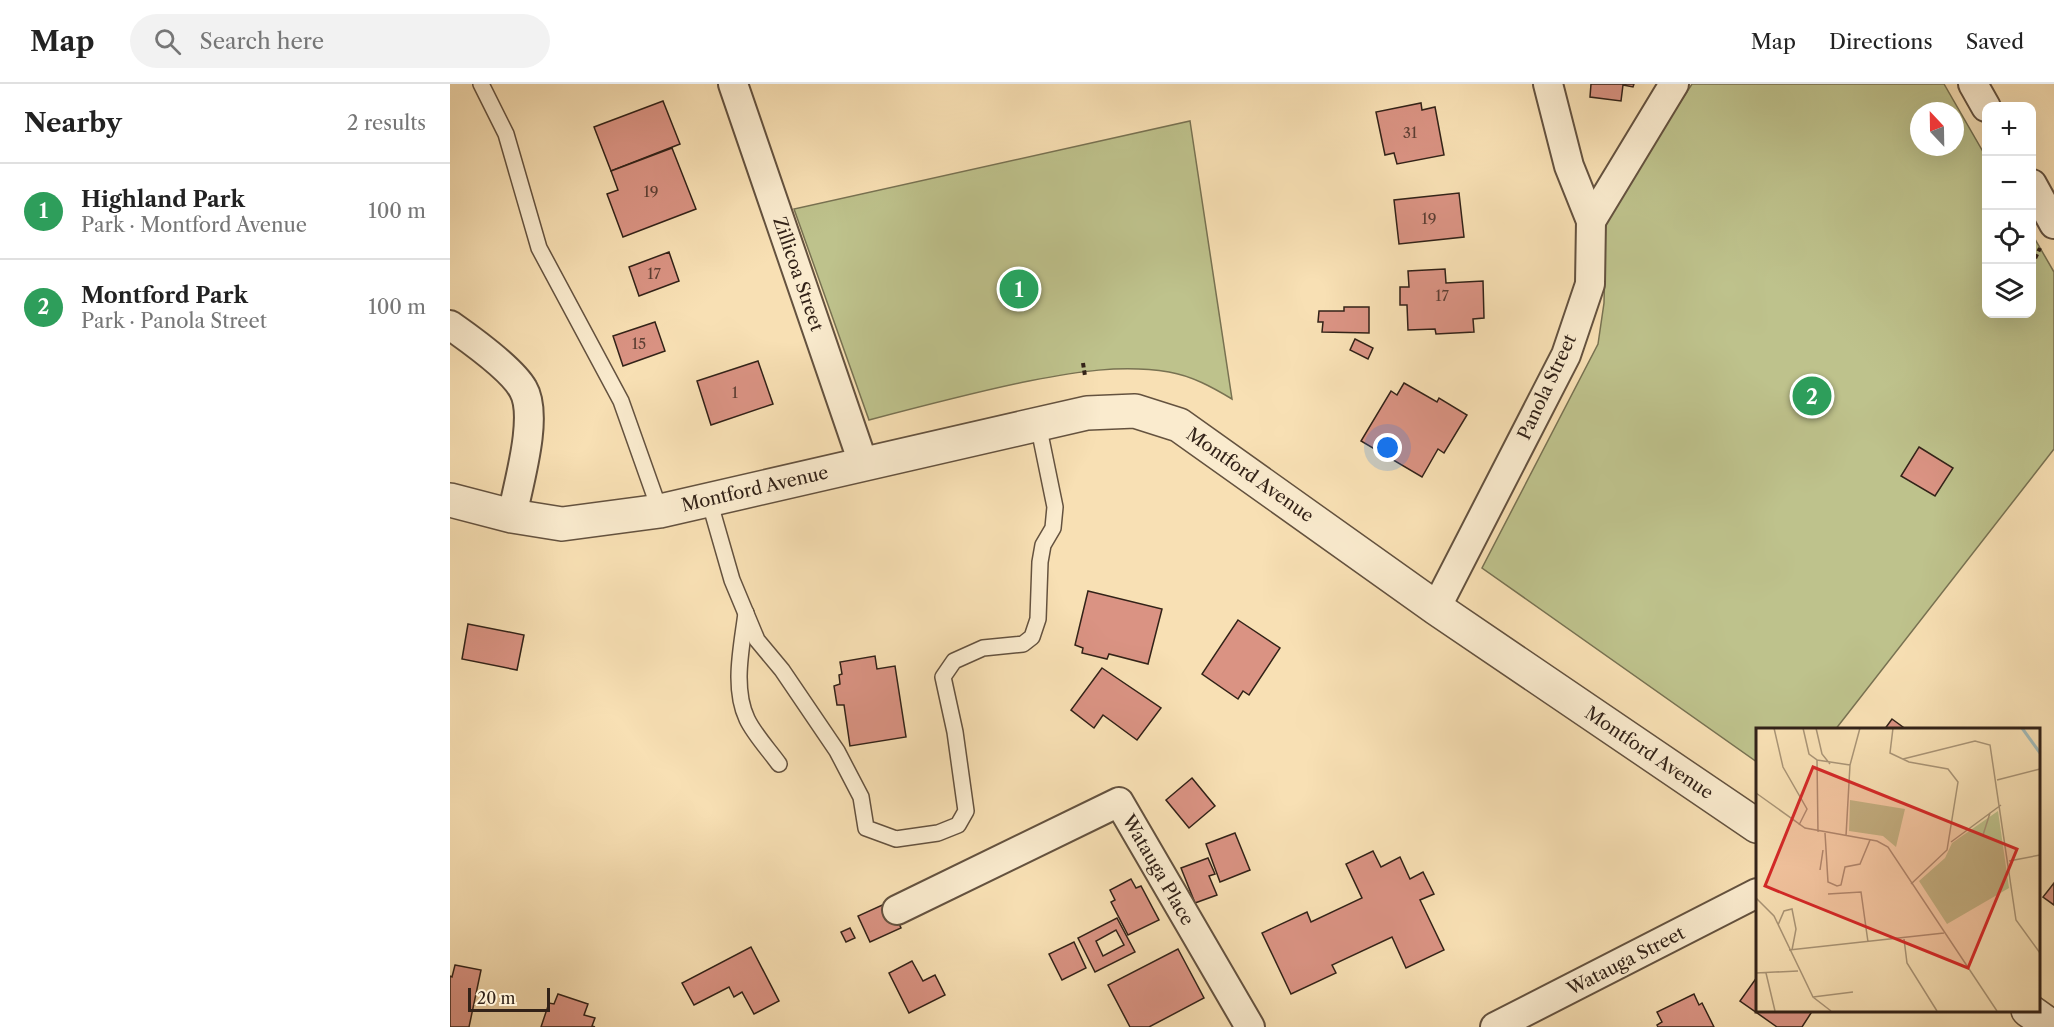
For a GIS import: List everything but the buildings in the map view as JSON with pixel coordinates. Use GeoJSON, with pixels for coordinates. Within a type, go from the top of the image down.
{"type":"FeatureCollection","features":[{"type":"Feature","properties":{"kind":"street","name":"Zillicoa Street"},"geometry":{"type":"LineString","coordinates":[[733,84],[863,464]]}},
{"type":"Feature","properties":{"kind":"street","name":"Panola Street"},"geometry":{"type":"LineString","coordinates":[[1436,608],[1566,355],[1590,284],[1591,221],[1569,166],[1548,84]]}},
{"type":"Feature","properties":{"kind":"street"},"geometry":{"type":"LineString","coordinates":[[1591,221],[1674,84]]}},
{"type":"Feature","properties":{"kind":"street"},"geometry":{"type":"LineString","coordinates":[[1973,84],[1984,102]]}},
{"type":"Feature","properties":{"kind":"street"},"geometry":{"type":"LineString","coordinates":[[2040,185],[2047,236]]}},
{"type":"Feature","properties":{"kind":"street"},"geometry":{"type":"LineString","coordinates":[[450,325],[513,375],[524,389],[530,409],[512,516]]}},
{"type":"Feature","properties":{"kind":"street","name":"Montford Avenue"},"geometry":{"type":"LineString","coordinates":[[450,500],[512,516],[562,524],[660,511],[1087,413],[1135,411],[1179,425],[1436,608],[1756,825]]}},
{"type":"Feature","properties":{"kind":"street","name":"Watauga Place"},"geometry":{"type":"LineString","coordinates":[[897,910],[1119,802],[1250,1027]]}},
{"type":"Feature","properties":{"kind":"street","name":"Watauga Street"},"geometry":{"type":"LineString","coordinates":[[1495,1027],[1544,1017],[1756,895]]}},
{"type":"Feature","properties":{"kind":"street"},"geometry":{"type":"LineString","coordinates":[[2030,1012],[2052,1027]]}},
{"type":"Feature","properties":{"kind":"lane"},"geometry":{"type":"LineString","coordinates":[[481,84],[506,134],[538,248],[621,401],[660,511]]}},
{"type":"Feature","properties":{"kind":"lane"},"geometry":{"type":"LineString","coordinates":[[710,500],[732,580],[758,640],[782,670],[837,750],[861,797],[866,828],[896,839],[938,833],[958,825],[966,811],[955,732],[943,677],[954,661],[983,648],[1023,644],[1032,637],[1038,619],[1040,562],[1043,545],[1053,528],[1055,507],[1038,424]]}},
{"type":"Feature","properties":{"kind":"lane"},"geometry":{"type":"LineString","coordinates":[[746,613],[740,657],[739,689],[747,718],[779,764]]}},
{"type":"Feature","properties":{"kind":"path"},"geometry":{"type":"LineString","coordinates":[[2032,264],[2047,236]]}},
{"type":"Feature","properties":{"kind":"path"},"geometry":{"type":"LineString","coordinates":[[1083,363],[1085,376]]}},
{"type":"Feature","properties":{"kind":"green space"},"geometry":{"type":"Polygon","coordinates":[[[1692,84],[1944,84],[1954,102],[1910,102],[1910,156],[1964,156],[1964,119],[1982,150],[1982,318],[2036,318],[2036,241],[2054,272],[2054,449],[1837,728],[1756,728],[1756,761],[1482,568],[1598,344],[1604,303],[1605,262],[1602,223],[1692,84]]]}},
{"type":"Feature","properties":{"kind":"green space"},"geometry":{"type":"Polygon","coordinates":[[[1190,121],[1232,399],[1186,376],[1151,370],[1116,369],[1081,372],[1029,381],[869,420],[794,209],[1190,121]]]}},
{"type":"Feature","properties":{"kind":"place","name":"Highland Park"},"geometry":{"type":"Point","coordinates":[1019,289]}},
{"type":"Feature","properties":{"kind":"place","name":"Montford Park"},"geometry":{"type":"Point","coordinates":[1812,396]}}]}
